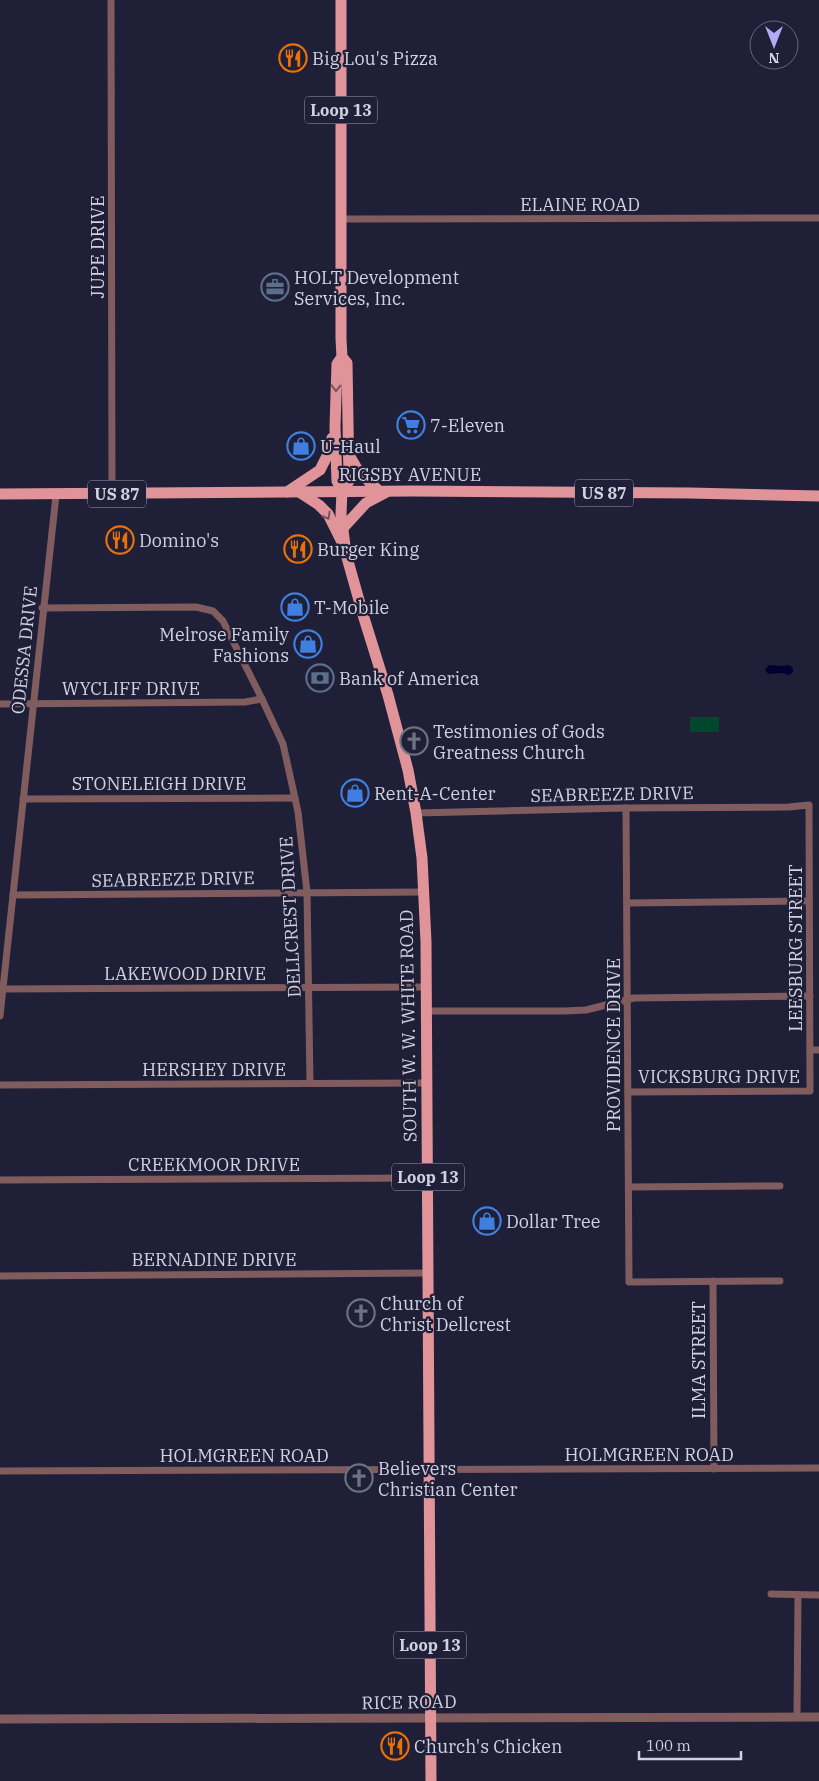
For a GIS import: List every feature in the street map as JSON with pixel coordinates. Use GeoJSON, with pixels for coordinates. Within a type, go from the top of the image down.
{"type":"FeatureCollection","features":[{"type":"Feature","properties":{"kind":"main road","name":"SOUTH W. W. WHITE ROAD"},"geometry":{"type":"LineString","coordinates":[[341,0],[340,219],[342,357],[347,364],[348,439],[348,481],[342,491]]}},
{"type":"Feature","properties":{"kind":"main road","name":"SOUTH W. W. WHITE ROAD"},"geometry":{"type":"LineString","coordinates":[[342,357],[337,364],[336,433],[337,481],[342,491],[343,528],[346,549],[361,611],[388,695],[408,770],[416,813],[424,892],[427,1011],[431,1781]]}},
{"type":"Feature","properties":{"kind":"main road"},"geometry":{"type":"LineString","coordinates":[[287,492],[320,470],[336,433],[348,439]]}},
{"type":"Feature","properties":{"kind":"main road"},"geometry":{"type":"LineString","coordinates":[[343,528],[366,503],[385,492],[359,472],[348,455]]}},
{"type":"Feature","properties":{"kind":"main road","name":"RIGSBY AVENUE"},"geometry":{"type":"LineString","coordinates":[[0,494],[342,491],[683,493],[819,496]]}},
{"type":"Feature","properties":{"kind":"main road"},"geometry":{"type":"LineString","coordinates":[[299,492],[319,505],[328,514],[346,549]]}},
{"type":"Feature","properties":{"kind":"street","name":"JUPE DRIVE"},"geometry":{"type":"LineString","coordinates":[[111,0],[112,494]]}},
{"type":"Feature","properties":{"kind":"street","name":"ELAINE ROAD"},"geometry":{"type":"LineString","coordinates":[[340,219],[819,218]]}},
{"type":"Feature","properties":{"kind":"street","name":"ODESSA DRIVE"},"geometry":{"type":"LineString","coordinates":[[0,1016],[42,608],[56,495]]}},
{"type":"Feature","properties":{"kind":"street","name":"DELLCREST DRIVE"},"geometry":{"type":"LineString","coordinates":[[42,608],[196,607],[213,611],[223,622],[286,753],[295,798],[307,892],[310,1083]]}},
{"type":"Feature","properties":{"kind":"street","name":"WYCLIFF DRIVE"},"geometry":{"type":"LineString","coordinates":[[0,704],[244,702],[262,700]]}},
{"type":"Feature","properties":{"kind":"street","name":"STONELEIGH DRIVE"},"geometry":{"type":"LineString","coordinates":[[23,799],[295,798]]}},
{"type":"Feature","properties":{"kind":"street","name":"SEABREEZE DRIVE"},"geometry":{"type":"LineString","coordinates":[[416,813],[626,808],[788,807],[809,805]]}},
{"type":"Feature","properties":{"kind":"street","name":"LEESBURG STREET"},"geometry":{"type":"LineString","coordinates":[[809,805],[810,1091]]}},
{"type":"Feature","properties":{"kind":"street","name":"PROVIDENCE DRIVE"},"geometry":{"type":"LineString","coordinates":[[626,808],[629,1282],[713,1281]]}},
{"type":"Feature","properties":{"kind":"street","name":"SEABREEZE DRIVE"},"geometry":{"type":"LineString","coordinates":[[13,895],[424,892]]}},
{"type":"Feature","properties":{"kind":"street"},"geometry":{"type":"LineString","coordinates":[[627,903],[809,901]]}},
{"type":"Feature","properties":{"kind":"street"},"geometry":{"type":"LineString","coordinates":[[810,952],[819,952]]}},
{"type":"Feature","properties":{"kind":"street","name":"LAKEWOOD DRIVE"},"geometry":{"type":"LineString","coordinates":[[3,989],[426,987]]}},
{"type":"Feature","properties":{"kind":"street"},"geometry":{"type":"LineString","coordinates":[[427,1011],[565,1011],[586,1010],[628,999],[647,997],[810,996]]}},
{"type":"Feature","properties":{"kind":"street","name":"VICKSBURG DRIVE"},"geometry":{"type":"LineString","coordinates":[[810,1050],[819,1050]]}},
{"type":"Feature","properties":{"kind":"street","name":"HERSHEY DRIVE"},"geometry":{"type":"LineString","coordinates":[[0,1085],[427,1083]]}},
{"type":"Feature","properties":{"kind":"street","name":"VICKSBURG DRIVE"},"geometry":{"type":"LineString","coordinates":[[628,1092],[810,1091]]}},
{"type":"Feature","properties":{"kind":"street","name":"CREEKMOOR DRIVE"},"geometry":{"type":"LineString","coordinates":[[0,1180],[428,1178]]}},
{"type":"Feature","properties":{"kind":"street"},"geometry":{"type":"LineString","coordinates":[[629,1187],[780,1186]]}},
{"type":"Feature","properties":{"kind":"street","name":"BERNADINE DRIVE"},"geometry":{"type":"LineString","coordinates":[[0,1276],[428,1273]]}},
{"type":"Feature","properties":{"kind":"street"},"geometry":{"type":"LineString","coordinates":[[713,1281],[780,1281]]}},
{"type":"Feature","properties":{"kind":"street","name":"ILMA STREET"},"geometry":{"type":"LineString","coordinates":[[713,1281],[714,1469]]}},
{"type":"Feature","properties":{"kind":"street","name":"HOLMGREEN ROAD"},"geometry":{"type":"LineString","coordinates":[[0,1472],[819,1468]]}},
{"type":"Feature","properties":{"kind":"street"},"geometry":{"type":"LineString","coordinates":[[771,1594],[819,1595]]}},
{"type":"Feature","properties":{"kind":"street"},"geometry":{"type":"LineString","coordinates":[[797,1717],[798,1595]]}},
{"type":"Feature","properties":{"kind":"street","name":"RICE ROAD"},"geometry":{"type":"LineString","coordinates":[[0,1719],[819,1717]]}},
{"type":"Feature","properties":{"kind":"green space"},"geometry":{"type":"Polygon","coordinates":[[[690,717],[719,717],[719,732],[690,732],[690,717]]]}},
{"type":"Feature","properties":{"kind":"shaded area"},"geometry":{"type":"Polygon","coordinates":[[[769,665],[790,665],[793,672],[789,675],[781,673],[768,674],[765,670],[769,665]]]}},
{"type":"Feature","properties":{"kind":"place","name":"Big Lou's Pizza"},"geometry":{"type":"Point","coordinates":[293,58]}},
{"type":"Feature","properties":{"kind":"place","name":"HOLT Development Services, Inc."},"geometry":{"type":"Point","coordinates":[275,287]}},
{"type":"Feature","properties":{"kind":"place","name":"7-Eleven"},"geometry":{"type":"Point","coordinates":[411,425]}},
{"type":"Feature","properties":{"kind":"place","name":"U-Haul"},"geometry":{"type":"Point","coordinates":[301,446]}},
{"type":"Feature","properties":{"kind":"place","name":"Domino's"},"geometry":{"type":"Point","coordinates":[120,540]}},
{"type":"Feature","properties":{"kind":"place","name":"Burger King"},"geometry":{"type":"Point","coordinates":[298,549]}},
{"type":"Feature","properties":{"kind":"place","name":"T-Mobile"},"geometry":{"type":"Point","coordinates":[295,607]}},
{"type":"Feature","properties":{"kind":"place","name":"Melrose Family Fashions"},"geometry":{"type":"Point","coordinates":[308,644]}},
{"type":"Feature","properties":{"kind":"place","name":"Bank of America"},"geometry":{"type":"Point","coordinates":[320,678]}},
{"type":"Feature","properties":{"kind":"place","name":"Testimonies of Gods Greatness Church"},"geometry":{"type":"Point","coordinates":[414,741]}},
{"type":"Feature","properties":{"kind":"place","name":"Rent-A-Center"},"geometry":{"type":"Point","coordinates":[355,793]}},
{"type":"Feature","properties":{"kind":"place","name":"Dollar Tree"},"geometry":{"type":"Point","coordinates":[487,1221]}},
{"type":"Feature","properties":{"kind":"place","name":"Church of Christ Dellcrest"},"geometry":{"type":"Point","coordinates":[361,1313]}},
{"type":"Feature","properties":{"kind":"place","name":"Believers Christian Center"},"geometry":{"type":"Point","coordinates":[359,1478]}},
{"type":"Feature","properties":{"kind":"place","name":"Church's Chicken"},"geometry":{"type":"Point","coordinates":[395,1746]}}]}
